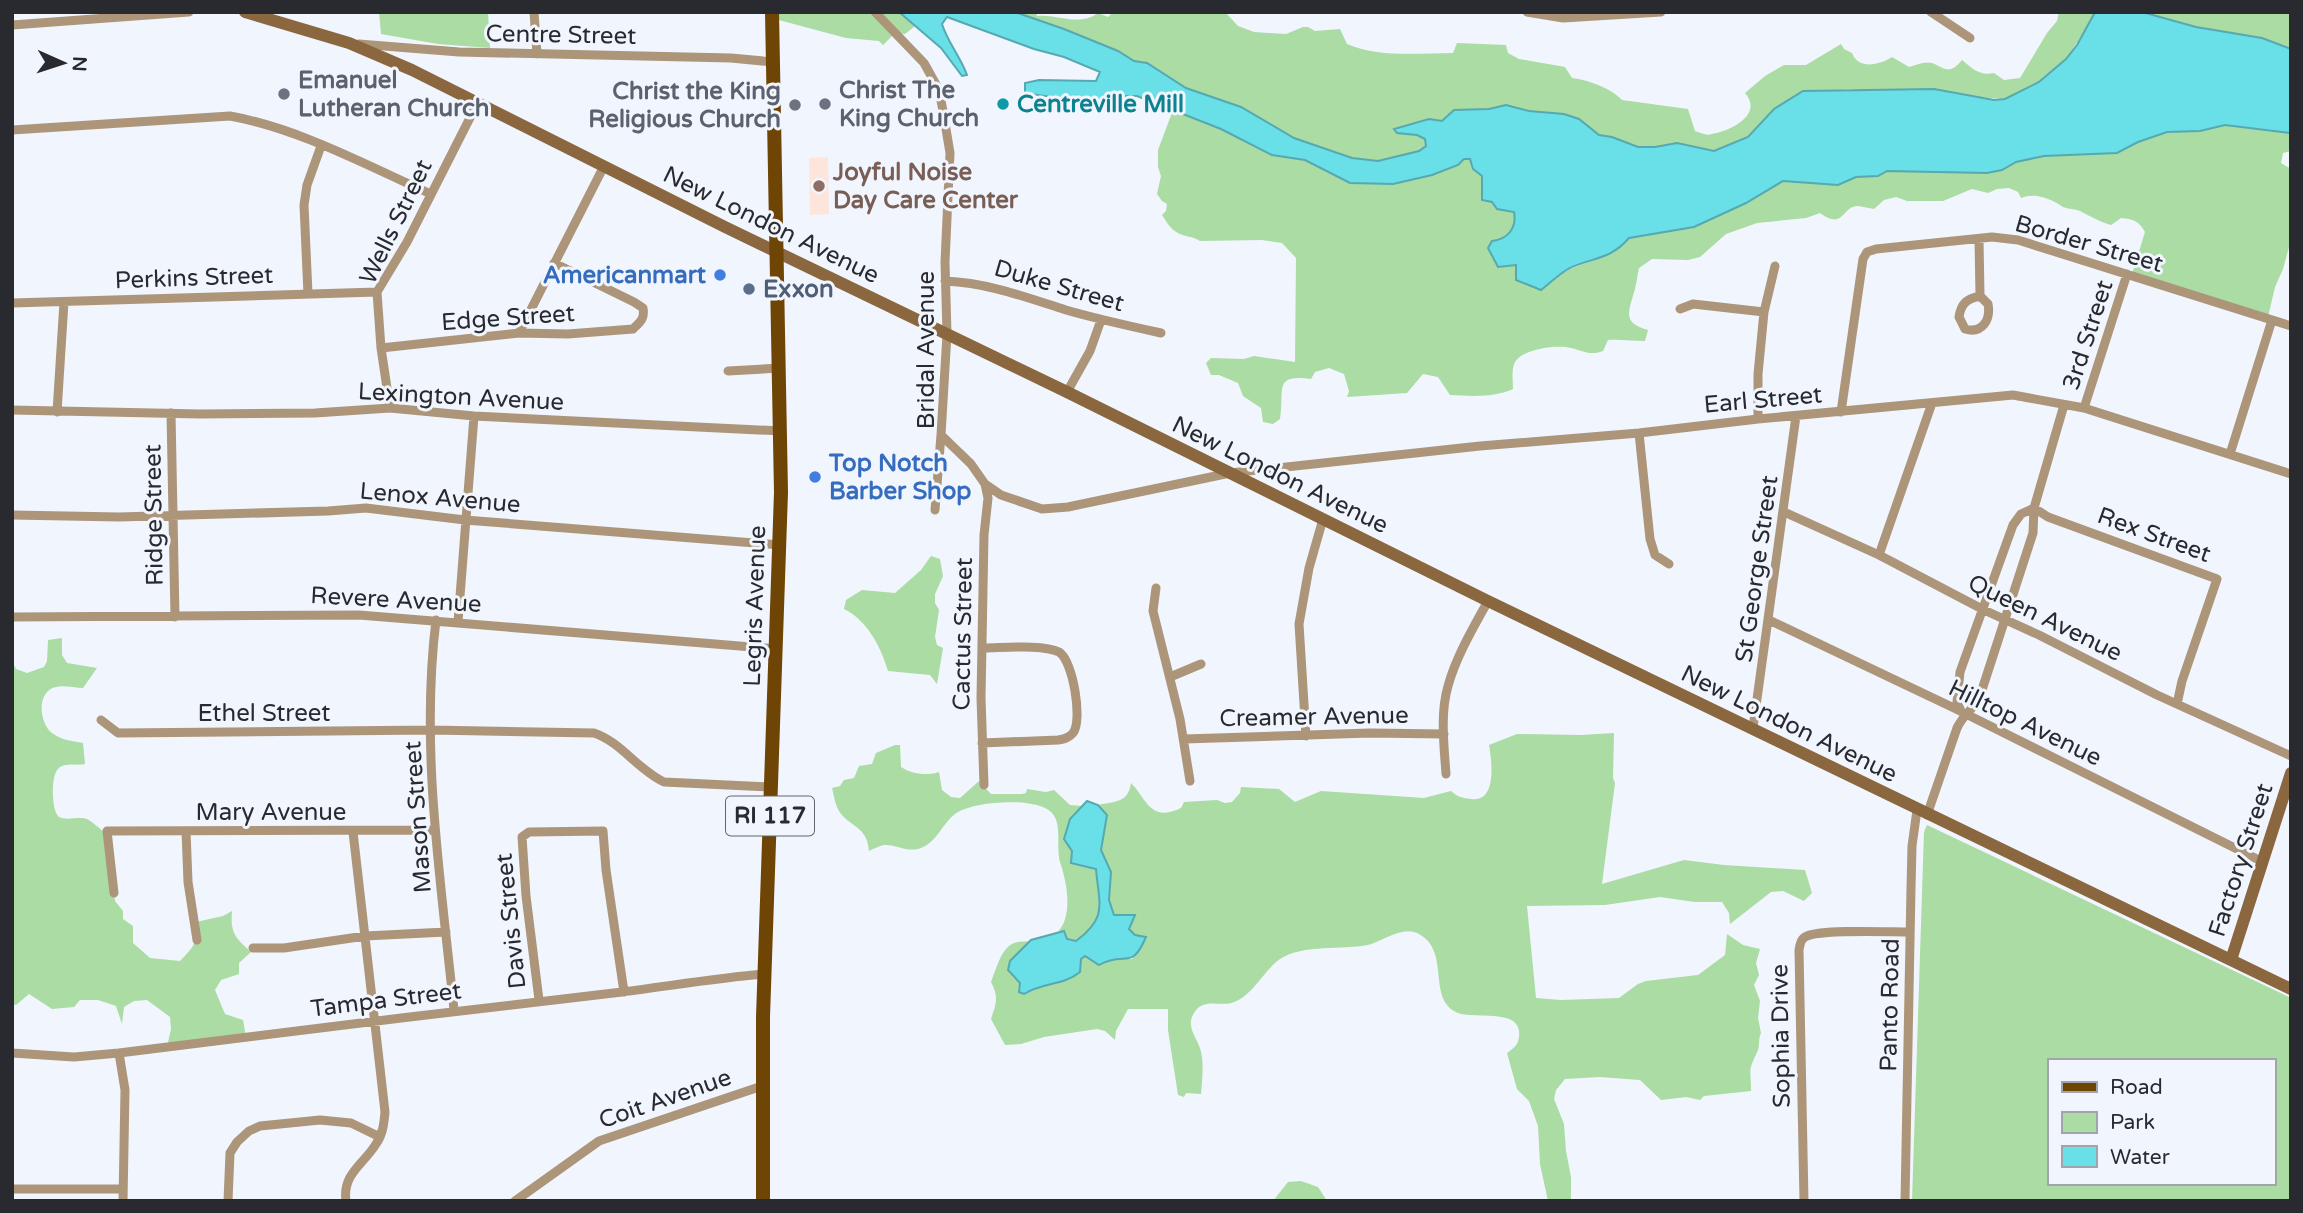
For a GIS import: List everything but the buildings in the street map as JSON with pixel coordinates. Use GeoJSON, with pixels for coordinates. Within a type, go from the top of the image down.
{"type":"FeatureCollection","features":[{"type":"Feature","properties":{"kind":"main road","name":"New London Avenue"},"geometry":{"type":"LineString","coordinates":[[245,12],[349,43],[412,69],[1488,601],[2291,989]]}},
{"type":"Feature","properties":{"kind":"main road","name":"Legris Avenue"},"geometry":{"type":"LineString","coordinates":[[763,1201],[762,1086],[777,649],[781,431],[772,12]]}},
{"type":"Feature","properties":{"kind":"main road","name":"Factory Street"},"geometry":{"type":"LineString","coordinates":[[2231,960],[2291,773]]}},
{"type":"Feature","properties":{"kind":"street"},"geometry":{"type":"LineString","coordinates":[[12,25],[189,12]]}},
{"type":"Feature","properties":{"kind":"street"},"geometry":{"type":"LineString","coordinates":[[534,12],[537,54]]}},
{"type":"Feature","properties":{"kind":"street","name":"Bridal Avenue"},"geometry":{"type":"LineString","coordinates":[[875,12],[924,63],[939,90],[950,153],[947,334],[941,435],[971,464],[985,484],[1001,495],[1038,509],[1052,509],[1230,473]]}},
{"type":"Feature","properties":{"kind":"street"},"geometry":{"type":"LineString","coordinates":[[1527,12],[1547,15],[1661,12]]}},
{"type":"Feature","properties":{"kind":"street"},"geometry":{"type":"LineString","coordinates":[[1931,12],[1970,38]]}},
{"type":"Feature","properties":{"kind":"street","name":"Centre Street"},"geometry":{"type":"LineString","coordinates":[[349,43],[459,52],[731,58],[773,62]]}},
{"type":"Feature","properties":{"kind":"street","name":"Wells Street"},"geometry":{"type":"LineString","coordinates":[[390,408],[381,348],[377,292],[389,276],[478,102]]}},
{"type":"Feature","properties":{"kind":"street"},"geometry":{"type":"LineString","coordinates":[[12,130],[230,116],[258,121],[431,194]]}},
{"type":"Feature","properties":{"kind":"street"},"geometry":{"type":"LineString","coordinates":[[308,293],[304,205],[307,185],[321,146]]}},
{"type":"Feature","properties":{"kind":"street"},"geometry":{"type":"LineString","coordinates":[[519,333],[604,166]]}},
{"type":"Feature","properties":{"kind":"street","name":"Border Street"},"geometry":{"type":"LineString","coordinates":[[1840,412],[1863,260],[1867,252],[1876,249],[2004,237],[2291,326]]}},
{"type":"Feature","properties":{"kind":"street"},"geometry":{"type":"LineString","coordinates":[[1979,239],[1980,296]]}},
{"type":"Feature","properties":{"kind":"street","name":"Edge Street"},"geometry":{"type":"LineString","coordinates":[[381,348],[519,333],[568,334],[633,329],[640,323],[644,315],[643,308],[554,263]]}},
{"type":"Feature","properties":{"kind":"street"},"geometry":{"type":"LineString","coordinates":[[1758,419],[1758,374],[1764,312],[1775,266]]}},
{"type":"Feature","properties":{"kind":"street","name":"3rd Street"},"geometry":{"type":"LineString","coordinates":[[2084,408],[2127,274]]}},
{"type":"Feature","properties":{"kind":"street","name":"Duke Street"},"geometry":{"type":"LineString","coordinates":[[946,281],[978,283],[1005,289],[1101,320],[1161,333]]}},
{"type":"Feature","properties":{"kind":"street","name":"Perkins Street"},"geometry":{"type":"LineString","coordinates":[[12,303],[377,292]]}},
{"type":"Feature","properties":{"kind":"street"},"geometry":{"type":"LineString","coordinates":[[57,412],[64,302]]}},
{"type":"Feature","properties":{"kind":"street"},"geometry":{"type":"LineString","coordinates":[[1680,309],[1693,304],[1764,312]]}},
{"type":"Feature","properties":{"kind":"street"},"geometry":{"type":"LineString","coordinates":[[1067,392],[1090,351],[1101,320]]}},
{"type":"Feature","properties":{"kind":"street"},"geometry":{"type":"LineString","coordinates":[[2230,454],[2272,320]]}},
{"type":"Feature","properties":{"kind":"street"},"geometry":{"type":"LineString","coordinates":[[728,371],[780,368]]}},
{"type":"Feature","properties":{"kind":"street","name":"Earl Street"},"geometry":{"type":"LineString","coordinates":[[1230,473],[2013,395],[2084,408],[2291,474]]}},
{"type":"Feature","properties":{"kind":"street"},"geometry":{"type":"LineString","coordinates":[[1879,555],[1932,403]]}},
{"type":"Feature","properties":{"kind":"street","name":"Panto Road"},"geometry":{"type":"LineString","coordinates":[[1905,1201],[1912,846],[1922,812],[1951,741],[1963,715],[1973,709],[1979,699],[2033,533],[2034,508],[2064,405]]}},
{"type":"Feature","properties":{"kind":"street","name":"Lexington Avenue"},"geometry":{"type":"LineString","coordinates":[[12,410],[315,413],[390,408],[474,416],[781,431]]}},
{"type":"Feature","properties":{"kind":"street","name":"Ridge Street"},"geometry":{"type":"LineString","coordinates":[[171,413],[175,617]]}},
{"type":"Feature","properties":{"kind":"street"},"geometry":{"type":"LineString","coordinates":[[458,622],[474,416]]}},
{"type":"Feature","properties":{"kind":"street","name":"St George Street"},"geometry":{"type":"LineString","coordinates":[[1753,728],[1796,416]]}},
{"type":"Feature","properties":{"kind":"street"},"geometry":{"type":"LineString","coordinates":[[1639,433],[1650,539],[1655,555],[1669,564]]}},
{"type":"Feature","properties":{"kind":"street"},"geometry":{"type":"LineString","coordinates":[[935,510],[941,435]]}},
{"type":"Feature","properties":{"kind":"street","name":"Cactus Street"},"geometry":{"type":"LineString","coordinates":[[984,785],[982,587],[988,498],[985,484]]}},
{"type":"Feature","properties":{"kind":"street","name":"Lenox Avenue"},"geometry":{"type":"LineString","coordinates":[[12,515],[119,517],[366,508],[465,520],[780,545]]}},
{"type":"Feature","properties":{"kind":"street"},"geometry":{"type":"LineString","coordinates":[[1963,715],[1957,702],[1959,681],[2013,524],[2021,514],[2034,508]]}},
{"type":"Feature","properties":{"kind":"street","name":"Rex Street"},"geometry":{"type":"LineString","coordinates":[[2034,508],[2048,517],[2217,579],[2182,681],[2177,704]]}},
{"type":"Feature","properties":{"kind":"street","name":"Queen Avenue"},"geometry":{"type":"LineString","coordinates":[[1784,512],[1879,555],[1984,610],[2177,704],[2291,756]]}},
{"type":"Feature","properties":{"kind":"street"},"geometry":{"type":"LineString","coordinates":[[1306,736],[1299,624],[1309,568],[1323,519]]}},
{"type":"Feature","properties":{"kind":"street"},"geometry":{"type":"LineString","coordinates":[[1156,588],[1153,611],[1184,739],[1190,781]]}},
{"type":"Feature","properties":{"kind":"street"},"geometry":{"type":"LineString","coordinates":[[1446,774],[1444,734],[1447,689],[1455,666],[1488,601]]}},
{"type":"Feature","properties":{"kind":"street","name":"Revere Avenue"},"geometry":{"type":"LineString","coordinates":[[12,617],[306,614],[436,620],[777,649]]}},
{"type":"Feature","properties":{"kind":"street","name":"Mason Street"},"geometry":{"type":"LineString","coordinates":[[436,620],[430,669],[435,830],[454,1010]]}},
{"type":"Feature","properties":{"kind":"street","name":"Hilltop Avenue"},"geometry":{"type":"LineString","coordinates":[[1769,620],[1954,708],[1963,715],[2263,862]]}},
{"type":"Feature","properties":{"kind":"street"},"geometry":{"type":"LineString","coordinates":[[982,743],[1058,740],[1074,732],[1077,722],[1074,686],[1065,656],[1042,648],[983,648]]}},
{"type":"Feature","properties":{"kind":"street"},"geometry":{"type":"LineString","coordinates":[[1170,677],[1201,664]]}},
{"type":"Feature","properties":{"kind":"street","name":"Ethel Street"},"geometry":{"type":"LineString","coordinates":[[101,720],[118,733],[431,730],[594,733],[605,737],[653,777],[664,782],[771,787]]}},
{"type":"Feature","properties":{"kind":"street","name":"Creamer Avenue"},"geometry":{"type":"LineString","coordinates":[[1184,739],[1370,733],[1444,734]]}},
{"type":"Feature","properties":{"kind":"street","name":"Mary Avenue"},"geometry":{"type":"LineString","coordinates":[[114,893],[107,831],[435,830]]}},
{"type":"Feature","properties":{"kind":"street"},"geometry":{"type":"LineString","coordinates":[[186,831],[188,882],[197,940]]}},
{"type":"Feature","properties":{"kind":"street","name":"Davis Street"},"geometry":{"type":"LineString","coordinates":[[539,1000],[526,896],[522,836],[529,832],[603,831],[624,992]]}},
{"type":"Feature","properties":{"kind":"street"},"geometry":{"type":"LineString","coordinates":[[346,1201],[348,1178],[375,1147],[385,1112],[353,832]]}},
{"type":"Feature","properties":{"kind":"street"},"geometry":{"type":"LineString","coordinates":[[253,948],[284,948],[365,936],[446,932]]}},
{"type":"Feature","properties":{"kind":"street","name":"Sophia Drive"},"geometry":{"type":"LineString","coordinates":[[1804,1201],[1799,950],[1801,940],[1806,936],[1824,933],[1910,932]]}},
{"type":"Feature","properties":{"kind":"street","name":"Tampa Street"},"geometry":{"type":"LineString","coordinates":[[12,1053],[74,1056],[119,1053],[454,1010],[624,992],[701,980],[765,975]]}},
{"type":"Feature","properties":{"kind":"street"},"geometry":{"type":"LineString","coordinates":[[119,1053],[124,1090],[123,1201]]}},
{"type":"Feature","properties":{"kind":"street","name":"Coit Avenue"},"geometry":{"type":"LineString","coordinates":[[515,1201],[599,1141],[762,1086]]}},
{"type":"Feature","properties":{"kind":"street"},"geometry":{"type":"LineString","coordinates":[[228,1201],[230,1153],[249,1131],[260,1126],[328,1120],[351,1123],[380,1137]]}},
{"type":"Feature","properties":{"kind":"street"},"geometry":{"type":"LineString","coordinates":[[12,1189],[122,1189]]}},
{"type":"Feature","properties":{"kind":"shaded area","name":"Joyful Noise Day Care Center"},"geometry":{"type":"Polygon","coordinates":[[[828,157],[829,214],[810,215],[809,158],[828,157]]]}},
{"type":"Feature","properties":{"kind":"green space"},"geometry":{"type":"Polygon","coordinates":[[[379,12],[488,12],[490,48],[438,44],[381,34],[379,12]]]}},
{"type":"Feature","properties":{"kind":"green space"},"geometry":{"type":"Polygon","coordinates":[[[774,12],[899,12],[915,26],[905,34],[895,33],[883,45],[879,41],[846,38],[775,19],[774,12]]]}},
{"type":"Feature","properties":{"kind":"green space"},"geometry":{"type":"Polygon","coordinates":[[[1015,12],[1036,12],[1037,16],[1076,20],[1098,13],[1108,17],[1113,12],[1225,12],[1238,26],[1254,32],[1286,34],[1303,27],[1315,31],[1340,29],[1347,44],[1386,53],[1453,53],[1457,43],[1506,45],[1508,53],[1519,59],[1565,67],[1572,78],[1599,85],[1622,100],[1688,109],[1695,131],[1708,135],[1735,126],[1748,115],[1750,101],[1745,93],[1765,76],[1784,65],[1806,65],[1841,44],[1864,64],[1876,64],[1892,57],[1909,67],[1932,63],[1950,69],[1962,60],[1984,74],[1994,73],[2004,80],[2020,78],[2057,21],[2059,12],[2097,12],[2066,59],[2039,82],[2005,99],[1847,89],[1831,91],[1774,109],[1748,137],[1713,151],[1677,143],[1638,147],[1599,135],[1579,119],[1564,114],[1529,111],[1506,105],[1454,111],[1442,121],[1397,133],[1417,135],[1425,139],[1426,146],[1419,151],[1378,161],[1352,158],[1294,138],[1241,107],[1186,88],[1147,63],[1134,61],[1118,51],[1015,12]]]}},
{"type":"Feature","properties":{"kind":"green space"},"geometry":{"type":"Polygon","coordinates":[[[2142,12],[2291,12],[2291,49],[2262,38],[2196,27],[2142,12]]]}},
{"type":"Feature","properties":{"kind":"green space"},"geometry":{"type":"Polygon","coordinates":[[[1173,110],[1221,129],[1272,155],[1305,160],[1350,183],[1393,184],[1432,175],[1458,165],[1464,159],[1470,159],[1473,169],[1482,175],[1497,209],[1514,212],[1512,227],[1503,240],[1516,265],[1557,276],[1604,256],[1629,238],[1694,227],[1783,181],[1838,185],[1856,177],[1878,176],[1887,171],[1987,173],[2002,170],[2016,162],[2044,156],[2117,153],[2167,132],[2200,131],[2225,125],[2291,133],[2291,151],[2283,153],[2281,163],[2291,169],[2291,240],[2268,317],[2132,274],[2145,232],[2132,220],[2121,218],[2111,225],[2043,197],[2021,198],[2018,192],[2009,188],[1988,193],[1972,189],[1943,201],[1907,201],[1896,197],[1884,200],[1874,209],[1858,206],[1851,208],[1838,219],[1828,218],[1820,213],[1806,218],[1757,223],[1726,234],[1700,257],[1688,260],[1652,259],[1639,268],[1629,314],[1635,325],[1648,330],[1645,341],[1608,340],[1603,351],[1594,353],[1565,347],[1532,351],[1515,362],[1513,389],[1490,395],[1450,395],[1438,377],[1423,374],[1407,393],[1347,397],[1349,391],[1344,374],[1329,368],[1315,372],[1311,379],[1290,379],[1285,382],[1280,419],[1273,424],[1263,422],[1261,408],[1243,396],[1238,383],[1219,375],[1211,375],[1206,363],[1211,358],[1244,359],[1254,356],[1295,362],[1296,258],[1282,243],[1262,240],[1200,241],[1173,230],[1162,215],[1167,204],[1157,194],[1161,176],[1158,150],[1173,110]]]}},
{"type":"Feature","properties":{"kind":"green space"},"geometry":{"type":"Polygon","coordinates":[[[931,556],[940,559],[943,576],[935,594],[935,603],[939,610],[935,637],[937,645],[943,648],[937,684],[930,675],[888,671],[872,635],[860,620],[844,609],[846,600],[862,590],[895,593],[921,570],[931,556]]]}},
{"type":"Feature","properties":{"kind":"green space"},"geometry":{"type":"Polygon","coordinates":[[[62,638],[62,655],[67,663],[97,668],[83,688],[56,687],[45,694],[43,701],[42,715],[52,733],[63,739],[83,743],[85,764],[64,766],[58,769],[54,778],[56,813],[62,818],[87,819],[105,833],[115,901],[123,911],[123,919],[133,926],[133,943],[150,958],[180,961],[194,944],[196,922],[223,916],[232,911],[235,935],[251,952],[239,963],[239,974],[221,980],[215,990],[225,1014],[243,1020],[246,1037],[167,1047],[171,1029],[170,1017],[147,1000],[134,1001],[124,1007],[122,1024],[116,1006],[98,1000],[80,1000],[74,1007],[52,1009],[29,994],[16,1005],[12,1004],[12,661],[16,669],[27,673],[44,667],[48,640],[62,638]]]}},
{"type":"Feature","properties":{"kind":"green space"},"geometry":{"type":"Polygon","coordinates":[[[1614,733],[1615,783],[1602,884],[1684,860],[1805,870],[1812,893],[1804,901],[1783,891],[1771,892],[1730,924],[1729,913],[1722,902],[1695,902],[1660,897],[1605,905],[1527,906],[1536,998],[1619,998],[1646,981],[1698,975],[1725,955],[1727,934],[1743,945],[1760,949],[1756,963],[1759,975],[1754,985],[1760,1001],[1758,1018],[1761,1033],[1759,1048],[1750,1070],[1751,1091],[1704,1096],[1700,1100],[1686,1097],[1661,1100],[1640,1080],[1600,1077],[1565,1079],[1556,1090],[1554,1099],[1564,1124],[1571,1177],[1571,1201],[1548,1201],[1540,1164],[1538,1126],[1529,1101],[1517,1089],[1507,1053],[1518,1042],[1518,1027],[1505,1018],[1462,1014],[1446,1004],[1434,951],[1428,942],[1413,932],[1400,932],[1368,945],[1311,949],[1289,954],[1274,964],[1241,998],[1229,1003],[1200,1006],[1191,1021],[1202,1057],[1201,1094],[1186,1093],[1184,1097],[1178,1095],[1168,1030],[1168,1009],[1128,1009],[1116,1031],[1115,1040],[1105,1031],[1097,1029],[1005,1045],[991,1019],[996,1000],[991,982],[1002,954],[1014,943],[1031,941],[1026,944],[1035,987],[1055,984],[1080,972],[1081,959],[1085,955],[1099,965],[1111,958],[1132,959],[1145,937],[1135,935],[1114,916],[1109,900],[1111,872],[1101,850],[1107,815],[1098,805],[1124,798],[1131,783],[1150,807],[1162,813],[1181,808],[1184,802],[1232,802],[1240,793],[1241,787],[1279,789],[1295,802],[1321,791],[1424,798],[1451,791],[1463,798],[1479,799],[1485,795],[1491,780],[1489,745],[1517,734],[1614,733]]]}},
{"type":"Feature","properties":{"kind":"green space"},"geometry":{"type":"Polygon","coordinates":[[[900,745],[901,767],[919,774],[939,772],[942,790],[951,797],[960,798],[979,781],[991,794],[1022,794],[1026,793],[1027,789],[1046,792],[1054,790],[1070,805],[1083,806],[1070,819],[1064,839],[1072,851],[1096,869],[1099,909],[1093,925],[1075,941],[1067,939],[1064,931],[1058,932],[1066,917],[1067,890],[1059,859],[1057,824],[1052,813],[1033,804],[1004,802],[975,806],[955,814],[931,842],[921,848],[884,845],[869,851],[862,831],[839,811],[832,788],[840,786],[844,780],[854,778],[859,766],[872,764],[876,753],[900,745]]]}},
{"type":"Feature","properties":{"kind":"green space"},"geometry":{"type":"Polygon","coordinates":[[[1927,825],[2291,998],[2291,1201],[1912,1201],[1924,832],[1927,825]]]}},
{"type":"Feature","properties":{"kind":"green space"},"geometry":{"type":"Polygon","coordinates":[[[1301,1181],[1318,1187],[1327,1201],[1273,1201],[1288,1182],[1301,1181]]]}},
{"type":"Feature","properties":{"kind":"water"},"geometry":{"type":"Polygon","coordinates":[[[899,12],[1015,12],[1118,51],[1134,61],[1147,63],[1186,88],[1241,107],[1294,138],[1352,158],[1378,161],[1419,151],[1426,146],[1425,139],[1417,135],[1397,133],[1394,129],[1429,119],[1442,121],[1454,110],[1489,109],[1506,105],[1529,111],[1564,114],[1579,119],[1599,135],[1638,147],[1677,143],[1714,151],[1748,137],[1774,109],[1803,91],[1934,89],[1994,100],[2005,99],[2039,82],[2066,59],[2097,12],[2142,12],[2196,27],[2262,38],[2291,49],[2291,133],[2225,125],[2200,131],[2167,132],[2117,153],[2044,156],[2016,162],[2002,170],[1987,173],[1887,171],[1878,176],[1856,177],[1838,185],[1783,181],[1746,203],[1694,227],[1629,238],[1607,255],[1568,269],[1541,290],[1516,280],[1516,265],[1498,267],[1488,248],[1492,241],[1503,238],[1513,228],[1514,212],[1497,209],[1492,202],[1482,200],[1482,176],[1473,169],[1470,159],[1464,159],[1458,165],[1432,175],[1393,184],[1350,183],[1305,160],[1272,155],[1221,129],[1137,96],[1126,96],[1109,106],[1025,93],[1025,83],[1039,80],[1096,81],[1100,72],[947,17],[942,24],[967,75],[962,76],[941,48],[899,12]]]}},
{"type":"Feature","properties":{"kind":"water"},"geometry":{"type":"Polygon","coordinates":[[[1087,801],[1098,805],[1107,815],[1101,850],[1111,872],[1109,900],[1114,915],[1135,915],[1129,929],[1135,935],[1146,937],[1141,948],[1132,957],[1099,965],[1085,956],[1081,959],[1080,972],[1024,994],[1019,992],[1020,983],[1008,970],[1010,961],[1031,940],[1064,931],[1067,939],[1076,941],[1093,925],[1097,917],[1099,901],[1096,869],[1071,863],[1072,851],[1064,839],[1070,819],[1087,801]]]}},
{"type":"Feature","properties":{"kind":"place","name":"Emanuel Lutheran Church"},"geometry":{"type":"Point","coordinates":[284,94]}},
{"type":"Feature","properties":{"kind":"place","name":"Christ The King Church"},"geometry":{"type":"Point","coordinates":[825,104]}},
{"type":"Feature","properties":{"kind":"place","name":"Centreville Mill"},"geometry":{"type":"Point","coordinates":[1003,104]}},
{"type":"Feature","properties":{"kind":"place","name":"Christ the King Religious Church"},"geometry":{"type":"Point","coordinates":[795,105]}},
{"type":"Feature","properties":{"kind":"place","name":"Joyful Noise Day Care Center"},"geometry":{"type":"Point","coordinates":[819,186]}},
{"type":"Feature","properties":{"kind":"place","name":"Americanmart"},"geometry":{"type":"Point","coordinates":[720,275]}},
{"type":"Feature","properties":{"kind":"place","name":"Exxon"},"geometry":{"type":"Point","coordinates":[749,289]}},
{"type":"Feature","properties":{"kind":"place","name":"Top Notch Barber Shop"},"geometry":{"type":"Point","coordinates":[815,477]}}]}
